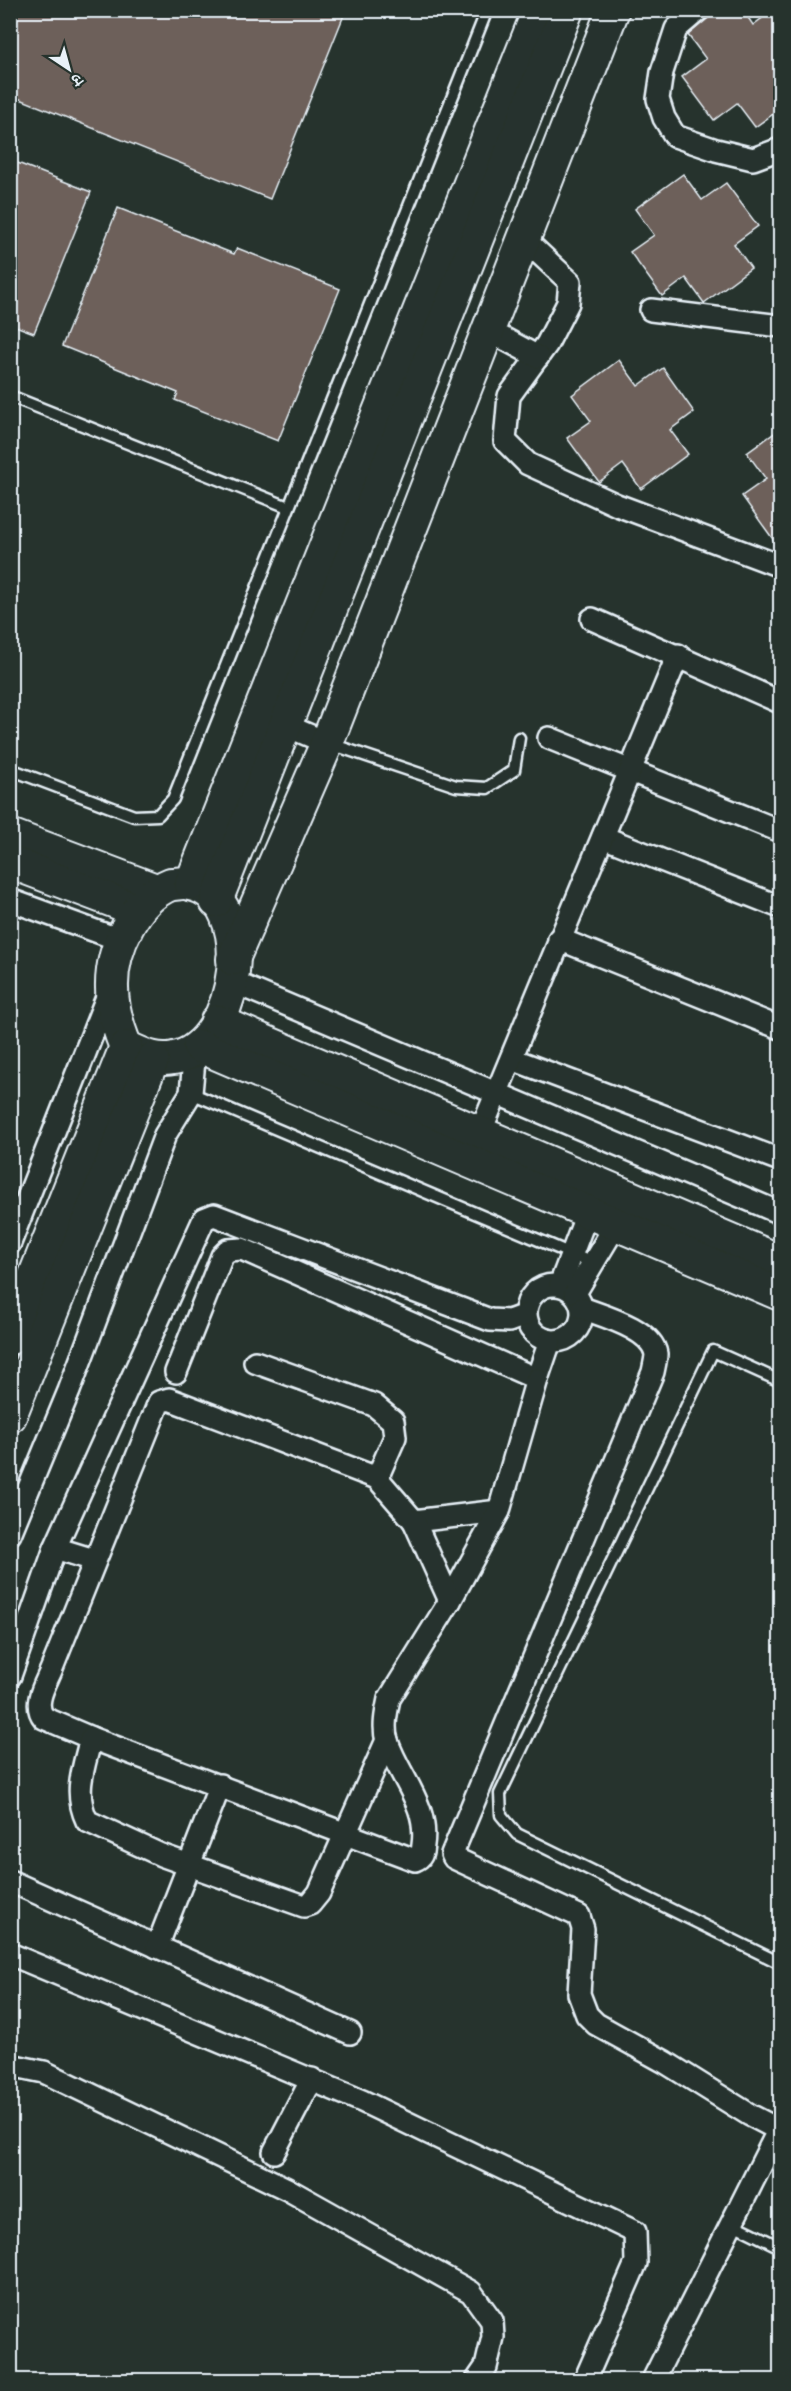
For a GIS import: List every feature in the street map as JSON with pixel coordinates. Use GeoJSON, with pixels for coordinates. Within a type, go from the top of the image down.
{"type":"FeatureCollection","features":[{"type":"Feature","properties":{"kind":"street"},"geometry":{"type":"LineString","coordinates":[[190,884],[539,10]]}},
{"type":"Feature","properties":{"kind":"street"},"geometry":{"type":"LineString","coordinates":[[216,901],[567,10]]}},
{"type":"Feature","properties":{"kind":"street"},"geometry":{"type":"LineString","coordinates":[[233,971],[231,924],[216,901],[190,884],[171,884],[146,900],[123,941],[115,962],[112,987],[116,1024],[140,1053],[175,1058],[197,1047],[218,1021],[227,1004],[233,971],[327,743],[613,10]]}},
{"type":"Feature","properties":{"kind":"street"},"geometry":{"type":"LineString","coordinates":[[699,10],[676,29],[662,72],[658,99],[664,118],[675,136],[716,150],[753,159],[780,149]]}},
{"type":"Feature","properties":{"kind":"street"},"geometry":{"type":"LineString","coordinates":[[524,239],[570,282],[568,303],[538,357],[509,396],[505,441],[528,464],[617,505],[780,566]]}},
{"type":"Feature","properties":{"kind":"street"},"geometry":{"type":"LineString","coordinates":[[651,310],[780,326]]}},
{"type":"Feature","properties":{"kind":"street"},"geometry":{"type":"LineString","coordinates":[[488,330],[538,357]]}},
{"type":"Feature","properties":{"kind":"street"},"geometry":{"type":"LineString","coordinates":[[592,619],[678,655],[780,702]]}},
{"type":"Feature","properties":{"kind":"street"},"geometry":{"type":"LineString","coordinates":[[480,1133],[559,939],[632,771],[678,655]]}},
{"type":"Feature","properties":{"kind":"street"},"geometry":{"type":"LineString","coordinates":[[285,725],[327,743]]}},
{"type":"Feature","properties":{"kind":"street"},"geometry":{"type":"LineString","coordinates":[[549,738],[780,831]]}},
{"type":"Feature","properties":{"kind":"street"},"geometry":{"type":"LineString","coordinates":[[10,835],[146,900]]}},
{"type":"Feature","properties":{"kind":"street"},"geometry":{"type":"LineString","coordinates":[[603,837],[780,907]]}},
{"type":"Feature","properties":{"kind":"street"},"geometry":{"type":"LineString","coordinates":[[10,862],[146,900]]}},
{"type":"Feature","properties":{"kind":"street"},"geometry":{"type":"LineString","coordinates":[[10,900],[123,941]]}},
{"type":"Feature","properties":{"kind":"street"},"geometry":{"type":"LineString","coordinates":[[559,939],[780,1028]]}},
{"type":"Feature","properties":{"kind":"street"},"geometry":{"type":"LineString","coordinates":[[233,971],[497,1094],[780,1213]]}},
{"type":"Feature","properties":{"kind":"street"},"geometry":{"type":"LineString","coordinates":[[10,1243],[112,987]]}},
{"type":"Feature","properties":{"kind":"street"},"geometry":{"type":"LineString","coordinates":[[218,1021],[780,1261]]}},
{"type":"Feature","properties":{"kind":"street"},"geometry":{"type":"LineString","coordinates":[[10,1534],[69,1391],[165,1135],[191,1092],[197,1047]]}},
{"type":"Feature","properties":{"kind":"street"},"geometry":{"type":"LineString","coordinates":[[197,1047],[617,1222],[780,1294]]}},
{"type":"Feature","properties":{"kind":"street"},"geometry":{"type":"LineString","coordinates":[[10,1338],[140,1053]]}},
{"type":"Feature","properties":{"kind":"street"},"geometry":{"type":"LineString","coordinates":[[10,1416],[140,1053]]}},
{"type":"Feature","properties":{"kind":"street"},"geometry":{"type":"LineString","coordinates":[[512,1059],[780,1160]]}},
{"type":"Feature","properties":{"kind":"street"},"geometry":{"type":"LineString","coordinates":[[588,1211],[572,1254],[572,1295],[582,1317],[575,1333],[559,1341],[550,1341],[533,1333],[525,1316],[526,1306],[535,1292],[551,1284],[572,1295],[641,1333],[651,1343],[656,1354],[653,1372],[454,1847],[454,1858],[579,1916],[584,1929],[580,2001],[596,2024],[666,2062],[750,2115],[780,2129],[654,2380]]}},
{"type":"Feature","properties":{"kind":"street"},"geometry":{"type":"LineString","coordinates":[[10,1676],[55,1548],[201,1222],[209,1216],[214,1215],[490,1320],[509,1322],[525,1316]]}},
{"type":"Feature","properties":{"kind":"street"},"geometry":{"type":"LineString","coordinates":[[572,1295],[617,1222]]}},
{"type":"Feature","properties":{"kind":"street"},"geometry":{"type":"LineString","coordinates":[[176,1372],[222,1256],[235,1248],[242,1249],[537,1379]]}},
{"type":"Feature","properties":{"kind":"street"},"geometry":{"type":"LineString","coordinates":[[450,1601],[414,1521],[377,1478],[164,1399],[157,1406],[94,1560],[39,1705],[44,1718],[92,1738],[416,1860],[421,1857],[425,1830],[416,1797],[387,1740],[385,1717],[389,1699],[450,1601],[499,1511],[550,1341]]}},
{"type":"Feature","properties":{"kind":"street"},"geometry":{"type":"LineString","coordinates":[[255,1362],[374,1405],[386,1414],[393,1421],[395,1437],[377,1478]]}},
{"type":"Feature","properties":{"kind":"street"},"geometry":{"type":"LineString","coordinates":[[414,1521],[499,1511]]}},
{"type":"Feature","properties":{"kind":"street"},"geometry":{"type":"LineString","coordinates":[[55,1548],[94,1560]]}},
{"type":"Feature","properties":{"kind":"street"},"geometry":{"type":"LineString","coordinates":[[92,1738],[79,1788],[79,1805],[87,1821],[189,1866],[304,1905],[310,1904],[319,1893],[387,1740]]}},
{"type":"Feature","properties":{"kind":"street"},"geometry":{"type":"LineString","coordinates":[[157,1947],[220,1785]]}},
{"type":"Feature","properties":{"kind":"street"},"geometry":{"type":"LineString","coordinates":[[424,1839],[454,1847]]}},
{"type":"Feature","properties":{"kind":"street"},"geometry":{"type":"LineString","coordinates":[[10,1881],[350,2033]]}},
{"type":"Feature","properties":{"kind":"street"},"geometry":{"type":"LineString","coordinates":[[10,1954],[312,2079],[635,2232],[636,2263],[585,2380]]}},
{"type":"Feature","properties":{"kind":"street"},"geometry":{"type":"LineString","coordinates":[[10,2065],[44,2072],[287,2189],[471,2292],[492,2321],[493,2329],[486,2367],[477,2380]]}},
{"type":"Feature","properties":{"kind":"street"},"geometry":{"type":"LineString","coordinates":[[274,2152],[312,2079]]}},
{"type":"Feature","properties":{"kind":"lane"},"geometry":{"type":"LineString","coordinates":[[10,769],[134,816],[158,815],[173,799],[487,10]]}},
{"type":"Feature","properties":{"kind":"lane"},"geometry":{"type":"LineString","coordinates":[[10,396],[288,507]]}},
{"type":"Feature","properties":{"kind":"lane"},"geometry":{"type":"LineString","coordinates":[[327,743],[456,786],[487,788],[514,770],[519,738]]}},
{"type":"Feature","properties":{"kind":"lane"},"geometry":{"type":"LineString","coordinates":[[191,1092],[593,1263]]}},
{"type":"Feature","properties":{"kind":"lane"},"geometry":{"type":"LineString","coordinates":[[780,1381],[713,1351],[500,1794],[501,1815],[517,1834],[780,1963]]}},
{"type":"Feature","properties":{"kind":"lane"},"geometry":{"type":"LineString","coordinates":[[733,2224],[780,2247]]}},
{"type":"Feature","properties":{"kind":"building"},"geometry":{"type":"Polygon","coordinates":[[[10,10],[346,10],[270,199],[10,95],[10,10]]]}},
{"type":"Feature","properties":{"kind":"building"},"geometry":{"type":"Polygon","coordinates":[[[718,10],[743,10],[753,25],[773,10],[780,10],[780,109],[755,127],[737,103],[714,120],[682,77],[706,59],[688,35],[718,10]]]}},
{"type":"Feature","properties":{"kind":"building"},"geometry":{"type":"Polygon","coordinates":[[[10,160],[91,192],[34,333],[10,324],[10,160]]]}},
{"type":"Feature","properties":{"kind":"building"},"geometry":{"type":"Polygon","coordinates":[[[683,174],[702,200],[726,183],[758,226],[734,244],[751,268],[704,303],[686,278],[662,296],[630,252],[654,235],[635,209],[683,174]]]}},
{"type":"Feature","properties":{"kind":"building"},"geometry":{"type":"Polygon","coordinates":[[[118,208],[234,254],[237,248],[340,289],[278,441],[175,400],[178,393],[62,346],[118,208]]]}},
{"type":"Feature","properties":{"kind":"building"},"geometry":{"type":"Polygon","coordinates":[[[619,360],[638,386],[663,368],[694,412],[670,430],[688,454],[641,489],[623,464],[599,482],[567,438],[591,421],[572,395],[619,360]]]}},
{"type":"Feature","properties":{"kind":"building"},"geometry":{"type":"Polygon","coordinates":[[[780,429],[780,549],[742,496],[766,479],[747,453],[780,429]]]}}]}
